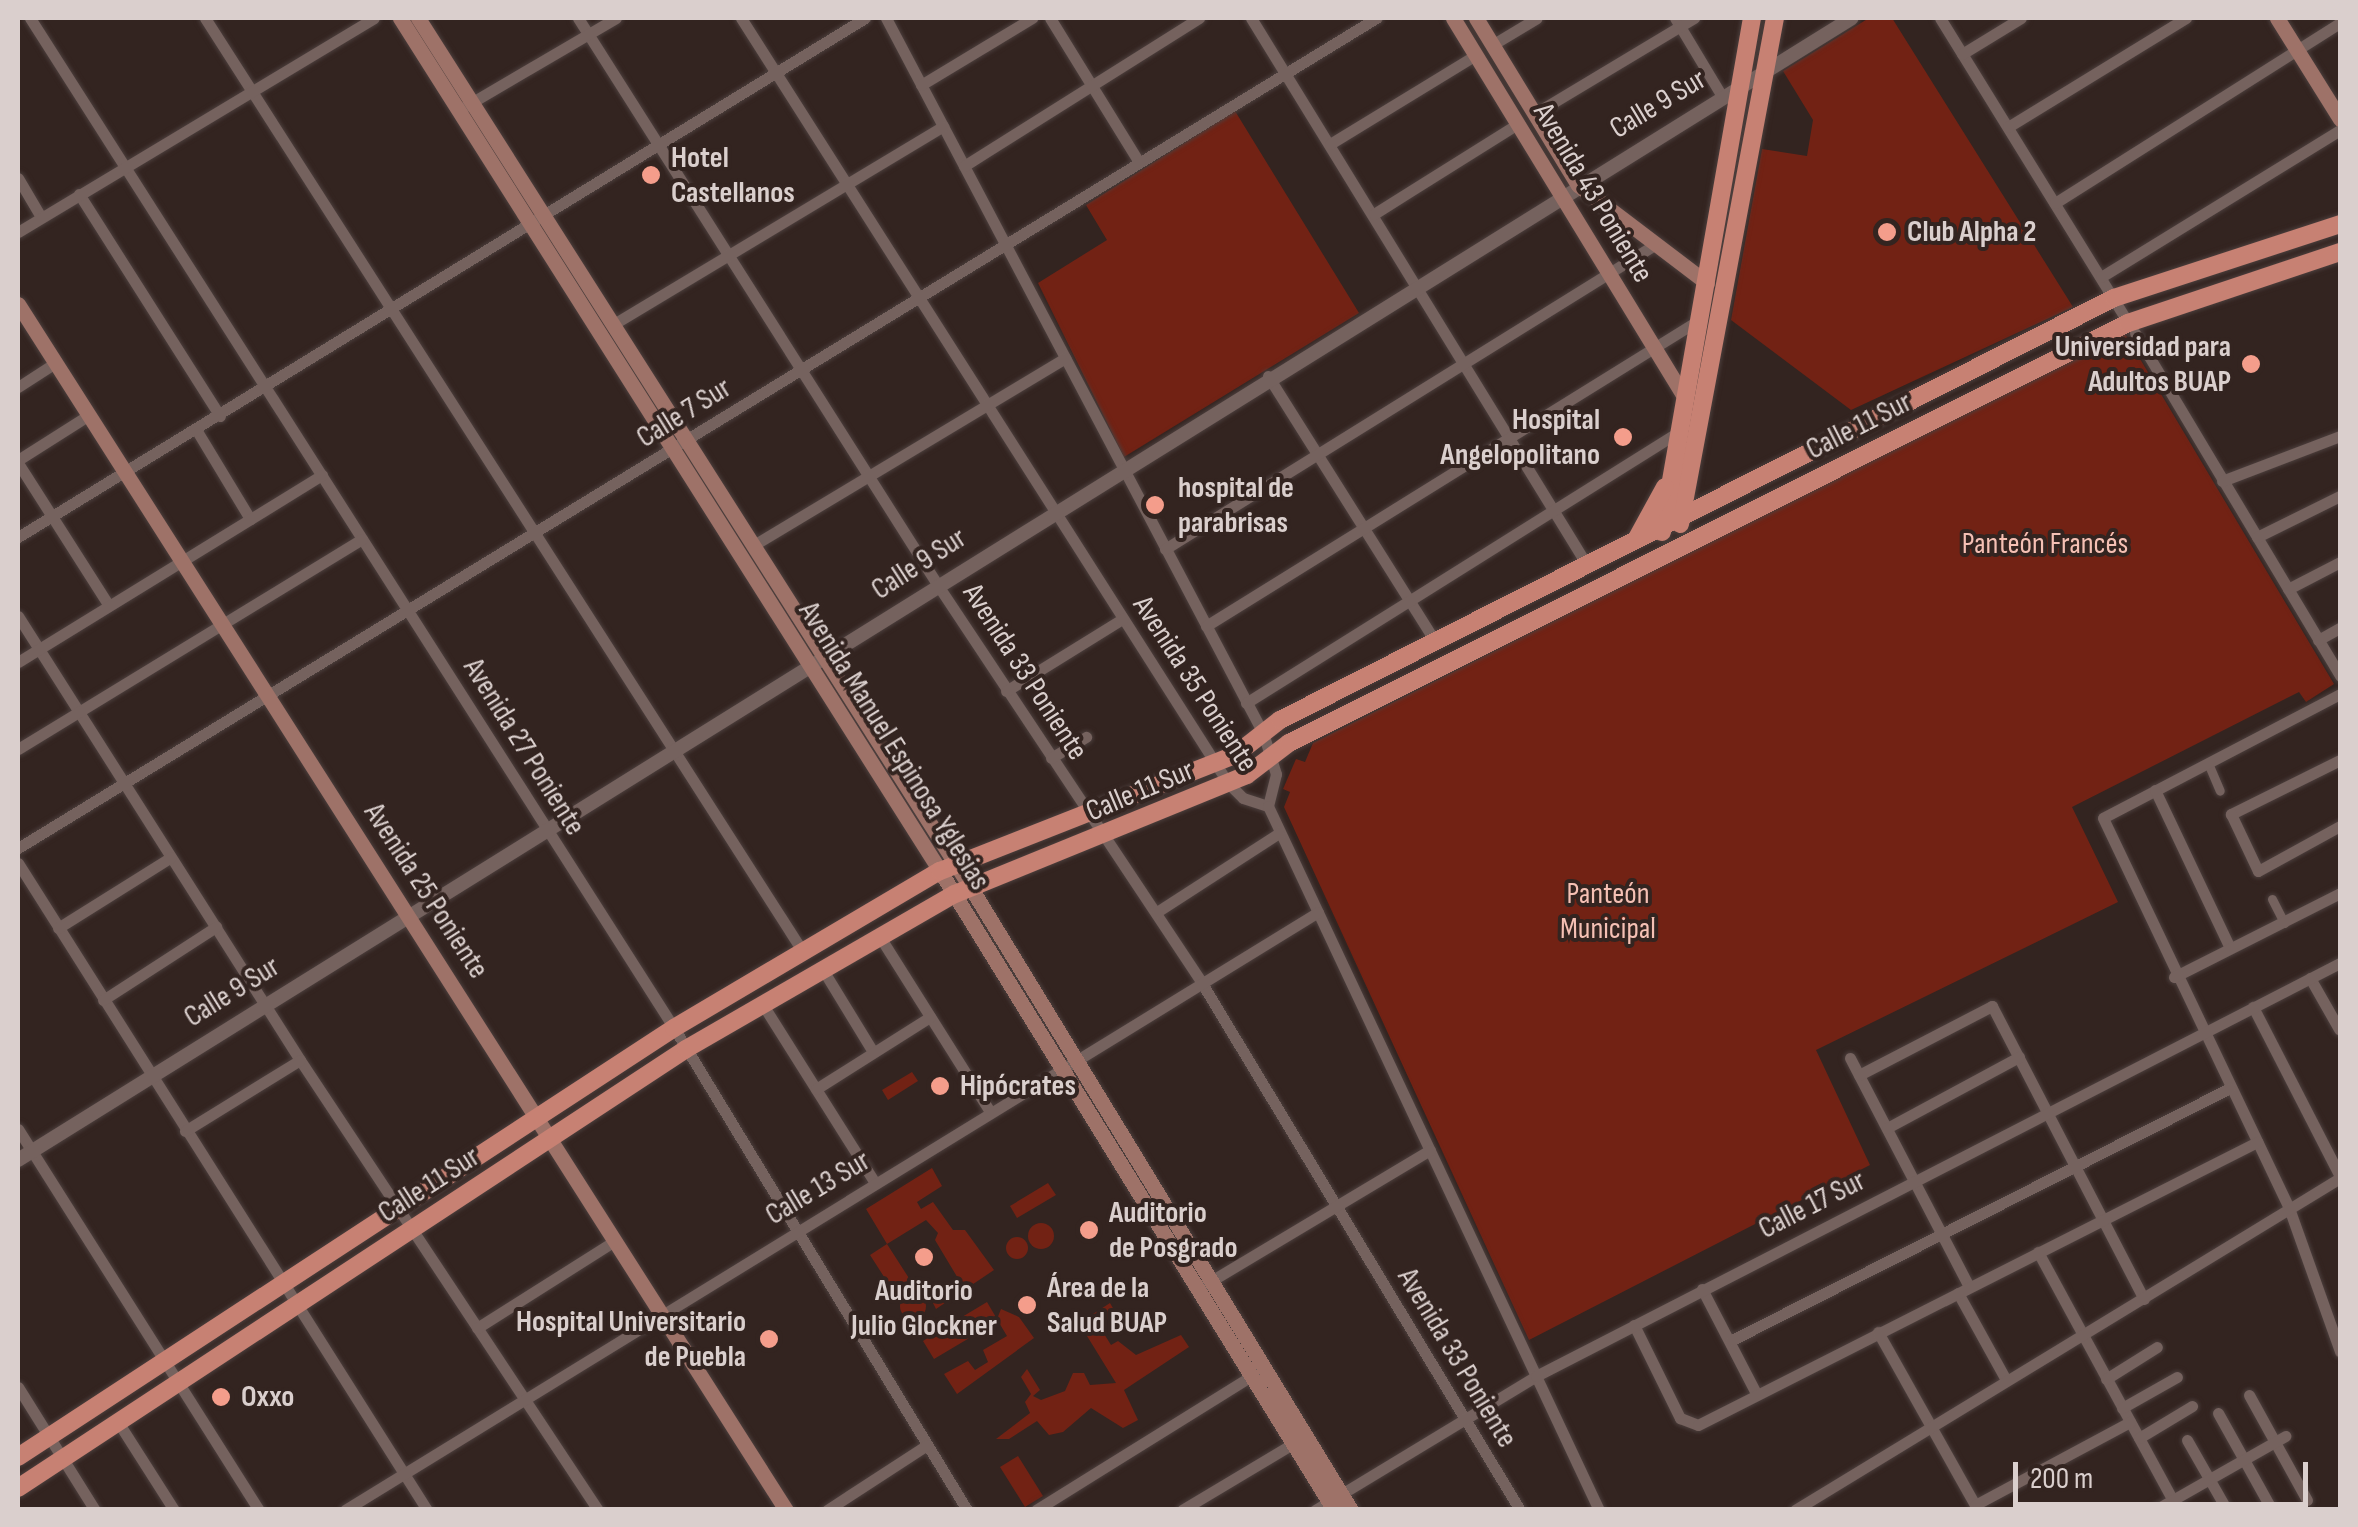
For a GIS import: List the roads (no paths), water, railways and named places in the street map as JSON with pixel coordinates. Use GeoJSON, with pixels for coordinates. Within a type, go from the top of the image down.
{"type":"FeatureCollection","features":[{"type":"Feature","properties":{"kind":"main road","name":"Avenida Manuel Espinosa Yglesias"},"geometry":{"type":"LineString","coordinates":[[400,18],[466,106]]}},
{"type":"Feature","properties":{"kind":"main road","name":"Avenida Manuel Espinosa Yglesias"},"geometry":{"type":"LineString","coordinates":[[418,18],[466,106],[1207,1284],[1300,1440],[1330,1503],[1350,1510]]}},
{"type":"Feature","properties":{"kind":"main road","name":"Avenida 43 Poniente"},"geometry":{"type":"LineString","coordinates":[[1453,18],[1685,398]]}},
{"type":"Feature","properties":{"kind":"main road","name":"Avenida 43 Poniente"},"geometry":{"type":"LineString","coordinates":[[1476,18],[1578,185],[1706,283]]}},
{"type":"Feature","properties":{"kind":"main road"},"geometry":{"type":"LineString","coordinates":[[1667,553],[1664,525],[1752,18]]}},
{"type":"Feature","properties":{"kind":"main road"},"geometry":{"type":"LineString","coordinates":[[1667,553],[1681,516],[1775,18]]}},
{"type":"Feature","properties":{"kind":"main road"},"geometry":{"type":"LineString","coordinates":[[2278,18],[2340,119]]}},
{"type":"Feature","properties":{"kind":"main road","name":"Avenida Manuel Espinosa Yglesias"},"geometry":{"type":"LineString","coordinates":[[538,220],[614,324],[681,444],[754,546],[819,664]]}},
{"type":"Feature","properties":{"kind":"main road","name":"Calle 11 Sur"},"geometry":{"type":"LineString","coordinates":[[18,1457],[674,1028],[948,868],[1192,772],[1211,757],[1434,642],[2114,298],[2340,224]]}},
{"type":"Feature","properties":{"kind":"main road","name":"Calle 11 Sur"},"geometry":{"type":"LineString","coordinates":[[18,1488],[686,1049],[963,891],[1108,836],[1228,783],[1272,756],[1667,553],[2131,327],[2340,252]]}},
{"type":"Feature","properties":{"kind":"main road","name":"Avenida 25 Poniente"},"geometry":{"type":"LineString","coordinates":[[19,310],[786,1510]]}},
{"type":"Feature","properties":{"kind":"main road"},"geometry":{"type":"LineString","coordinates":[[1636,540],[1673,473]]}},
{"type":"Feature","properties":{"kind":"street","name":"Avenida 27 Poniente"},"geometry":{"type":"LineString","coordinates":[[30,18],[674,1028],[967,1510]]}},
{"type":"Feature","properties":{"kind":"street"},"geometry":{"type":"LineString","coordinates":[[205,18],[802,952]]}},
{"type":"Feature","properties":{"kind":"street"},"geometry":{"type":"LineString","coordinates":[[18,232],[374,18]]}},
{"type":"Feature","properties":{"kind":"street","name":"Avenida 33 Poniente"},"geometry":{"type":"LineString","coordinates":[[578,18],[937,584],[1086,812],[1108,836],[1157,912],[1520,1510]]}},
{"type":"Feature","properties":{"kind":"street"},"geometry":{"type":"LineString","coordinates":[[466,106],[616,18]]}},
{"type":"Feature","properties":{"kind":"street","name":"Avenida 35 Poniente"},"geometry":{"type":"LineString","coordinates":[[742,18],[1228,783],[1243,798],[1268,806],[1599,1510]]}},
{"type":"Feature","properties":{"kind":"street"},"geometry":{"type":"LineString","coordinates":[[18,537],[266,390],[864,18]]}},
{"type":"Feature","properties":{"kind":"street"},"geometry":{"type":"LineString","coordinates":[[886,18],[1263,733],[1272,756],[1276,785],[1268,806]]}},
{"type":"Feature","properties":{"kind":"street"},"geometry":{"type":"LineString","coordinates":[[921,85],[1032,18]]}},
{"type":"Feature","properties":{"kind":"street"},"geometry":{"type":"LineString","coordinates":[[1050,18],[1139,162]]}},
{"type":"Feature","properties":{"kind":"street"},"geometry":{"type":"LineString","coordinates":[[964,166],[1199,18]]}},
{"type":"Feature","properties":{"kind":"street"},"geometry":{"type":"LineString","coordinates":[[1251,18],[1587,564]]}},
{"type":"Feature","properties":{"kind":"street","name":"Calle 7 Sur"},"geometry":{"type":"LineString","coordinates":[[18,848],[1376,18]]}},
{"type":"Feature","properties":{"kind":"street"},"geometry":{"type":"LineString","coordinates":[[1492,45],[1538,18]]}},
{"type":"Feature","properties":{"kind":"street"},"geometry":{"type":"LineString","coordinates":[[1534,114],[1678,22],[1694,18]]}},
{"type":"Feature","properties":{"kind":"street","name":"Calle 9 Sur"},"geometry":{"type":"LineString","coordinates":[[18,1160],[546,829],[819,664],[937,584],[1123,471],[1268,376],[1852,18]]}},
{"type":"Feature","properties":{"kind":"street"},"geometry":{"type":"LineString","coordinates":[[1940,18],[2114,298],[2340,676]]}},
{"type":"Feature","properties":{"kind":"street"},"geometry":{"type":"LineString","coordinates":[[1962,54],[2021,18]]}},
{"type":"Feature","properties":{"kind":"street"},"geometry":{"type":"LineString","coordinates":[[2008,127],[2186,18]]}},
{"type":"Feature","properties":{"kind":"street"},"geometry":{"type":"LineString","coordinates":[[1678,22],[1723,98]]}},
{"type":"Feature","properties":{"kind":"street"},"geometry":{"type":"LineString","coordinates":[[2054,202],[2340,23]]}},
{"type":"Feature","properties":{"kind":"street"},"geometry":{"type":"LineString","coordinates":[[1330,144],[1476,55]]}},
{"type":"Feature","properties":{"kind":"street"},"geometry":{"type":"LineString","coordinates":[[1374,214],[1518,123]]}},
{"type":"Feature","properties":{"kind":"street"},"geometry":{"type":"LineString","coordinates":[[614,324],[942,126]]}},
{"type":"Feature","properties":{"kind":"street"},"geometry":{"type":"LineString","coordinates":[[2101,277],[2340,130]]}},
{"type":"Feature","properties":{"kind":"street"},"geometry":{"type":"LineString","coordinates":[[18,178],[41,218]]}},
{"type":"Feature","properties":{"kind":"street"},"geometry":{"type":"LineString","coordinates":[[79,194],[220,416]]}},
{"type":"Feature","properties":{"kind":"street"},"geometry":{"type":"LineString","coordinates":[[1164,549],[1656,244]]}},
{"type":"Feature","properties":{"kind":"street"},"geometry":{"type":"LineString","coordinates":[[1206,626],[1700,320]]}},
{"type":"Feature","properties":{"kind":"street"},"geometry":{"type":"LineString","coordinates":[[754,546],[1065,358]]}},
{"type":"Feature","properties":{"kind":"street"},"geometry":{"type":"LineString","coordinates":[[18,388],[56,363]]}},
{"type":"Feature","properties":{"kind":"street"},"geometry":{"type":"LineString","coordinates":[[1268,376],[1434,642]]}},
{"type":"Feature","properties":{"kind":"street"},"geometry":{"type":"LineString","coordinates":[[89,416],[18,461],[109,606]]}},
{"type":"Feature","properties":{"kind":"street"},"geometry":{"type":"LineString","coordinates":[[197,431],[250,520]]}},
{"type":"Feature","properties":{"kind":"street"},"geometry":{"type":"LineString","coordinates":[[1246,703],[1680,431]]}},
{"type":"Feature","properties":{"kind":"street"},"geometry":{"type":"LineString","coordinates":[[2222,481],[2340,436]]}},
{"type":"Feature","properties":{"kind":"street"},"geometry":{"type":"LineString","coordinates":[[18,662],[322,475]]}},
{"type":"Feature","properties":{"kind":"street"},"geometry":{"type":"LineString","coordinates":[[2257,538],[2340,496]]}},
{"type":"Feature","properties":{"kind":"street"},"geometry":{"type":"LineString","coordinates":[[18,750],[362,539]]}},
{"type":"Feature","properties":{"kind":"street"},"geometry":{"type":"LineString","coordinates":[[2288,588],[2340,562]]}},
{"type":"Feature","properties":{"kind":"street"},"geometry":{"type":"LineString","coordinates":[[18,616],[300,1060],[598,1510]]}},
{"type":"Feature","properties":{"kind":"street"},"geometry":{"type":"LineString","coordinates":[[1006,690],[1122,620]]}},
{"type":"Feature","properties":{"kind":"street"},"geometry":{"type":"LineString","coordinates":[[2318,640],[2340,628]]}},
{"type":"Feature","properties":{"kind":"street"},"geometry":{"type":"LineString","coordinates":[[2340,694],[2103,818],[2174,976],[2290,1208],[2340,1351]]}},
{"type":"Feature","properties":{"kind":"street"},"geometry":{"type":"LineString","coordinates":[[1051,758],[1086,737]]}},
{"type":"Feature","properties":{"kind":"street"},"geometry":{"type":"LineString","coordinates":[[2340,760],[2231,814],[2258,870],[2340,826]]}},
{"type":"Feature","properties":{"kind":"street"},"geometry":{"type":"LineString","coordinates":[[2208,763],[2220,790]]}},
{"type":"Feature","properties":{"kind":"street"},"geometry":{"type":"LineString","coordinates":[[2155,790],[2230,948]]}},
{"type":"Feature","properties":{"kind":"street"},"geometry":{"type":"LineString","coordinates":[[1157,912],[1279,833]]}},
{"type":"Feature","properties":{"kind":"street"},"geometry":{"type":"LineString","coordinates":[[58,928],[171,857]]}},
{"type":"Feature","properties":{"kind":"street"},"geometry":{"type":"LineString","coordinates":[[18,863],[294,1306],[428,1510]]}},
{"type":"Feature","properties":{"kind":"street"},"geometry":{"type":"LineString","coordinates":[[2174,976],[2340,893]]}},
{"type":"Feature","properties":{"kind":"street"},"geometry":{"type":"LineString","coordinates":[[2272,899],[2284,922]]}},
{"type":"Feature","properties":{"kind":"street","name":"Calle 13 Sur"},"geometry":{"type":"LineString","coordinates":[[346,1510],[1318,912]]}},
{"type":"Feature","properties":{"kind":"street"},"geometry":{"type":"LineString","coordinates":[[103,1000],[216,927]]}},
{"type":"Feature","properties":{"kind":"street"},"geometry":{"type":"LineString","coordinates":[[880,938],[990,1112]]}},
{"type":"Feature","properties":{"kind":"street","name":"Calle 17 Sur"},"geometry":{"type":"LineString","coordinates":[[1330,1503],[1536,1376],[2340,962]]}},
{"type":"Feature","properties":{"kind":"street"},"geometry":{"type":"LineString","coordinates":[[823,970],[874,1052]]}},
{"type":"Feature","properties":{"kind":"street"},"geometry":{"type":"LineString","coordinates":[[2310,978],[2338,1030]]}},
{"type":"Feature","properties":{"kind":"street"},"geometry":{"type":"LineString","coordinates":[[763,1005],[875,1183]]}},
{"type":"Feature","properties":{"kind":"street"},"geometry":{"type":"LineString","coordinates":[[1859,1075],[1992,1006],[2144,1299]]}},
{"type":"Feature","properties":{"kind":"street"},"geometry":{"type":"LineString","coordinates":[[1795,1510],[2340,1177],[2253,1007]]}},
{"type":"Feature","properties":{"kind":"street"},"geometry":{"type":"LineString","coordinates":[[816,1088],[930,1017]]}},
{"type":"Feature","properties":{"kind":"street"},"geometry":{"type":"LineString","coordinates":[[1887,1128],[2019,1057]]}},
{"type":"Feature","properties":{"kind":"street"},"geometry":{"type":"LineString","coordinates":[[1850,1058],[1943,1234],[2006,1380]]}},
{"type":"Feature","properties":{"kind":"street"},"geometry":{"type":"LineString","coordinates":[[185,1131],[300,1060]]}},
{"type":"Feature","properties":{"kind":"street"},"geometry":{"type":"LineString","coordinates":[[1730,1341],[2230,1088]]}},
{"type":"Feature","properties":{"kind":"street"},"geometry":{"type":"LineString","coordinates":[[18,1129],[259,1510]]}},
{"type":"Feature","properties":{"kind":"street"},"geometry":{"type":"LineString","coordinates":[[1634,1325],[1687,1426],[2257,1142]]}},
{"type":"Feature","properties":{"kind":"street"},"geometry":{"type":"LineString","coordinates":[[1207,1284],[1430,1150]]}},
{"type":"Feature","properties":{"kind":"street"},"geometry":{"type":"LineString","coordinates":[[478,1328],[613,1242]]}},
{"type":"Feature","properties":{"kind":"street"},"geometry":{"type":"LineString","coordinates":[[2038,1252],[2176,1504]]}},
{"type":"Feature","properties":{"kind":"street"},"geometry":{"type":"LineString","coordinates":[[1702,1289],[1757,1394]]}},
{"type":"Feature","properties":{"kind":"street"},"geometry":{"type":"LineString","coordinates":[[1878,1332],[1976,1507],[2130,1422]]}},
{"type":"Feature","properties":{"kind":"street"},"geometry":{"type":"LineString","coordinates":[[2106,1379],[2157,1347]]}},
{"type":"Feature","properties":{"kind":"street"},"geometry":{"type":"LineString","coordinates":[[1036,1510],[1259,1372]]}},
{"type":"Feature","properties":{"kind":"street"},"geometry":{"type":"LineString","coordinates":[[2122,1408],[2177,1377]]}},
{"type":"Feature","properties":{"kind":"street"},"geometry":{"type":"LineString","coordinates":[[18,1387],[95,1510]]}},
{"type":"Feature","properties":{"kind":"street"},"geometry":{"type":"LineString","coordinates":[[2249,1395],[2280,1439],[2308,1500]]}},
{"type":"Feature","properties":{"kind":"street"},"geometry":{"type":"LineString","coordinates":[[2139,1438],[2192,1406]]}},
{"type":"Feature","properties":{"kind":"street"},"geometry":{"type":"LineString","coordinates":[[2218,1413],[2272,1510]]}},
{"type":"Feature","properties":{"kind":"street"},"geometry":{"type":"LineString","coordinates":[[118,1422],[174,1510]]}},
{"type":"Feature","properties":{"kind":"street"},"geometry":{"type":"LineString","coordinates":[[2155,1510],[2176,1504],[2210,1478],[2280,1439]]}},
{"type":"Feature","properties":{"kind":"street"},"geometry":{"type":"LineString","coordinates":[[1182,1510],[1300,1440]]}},
{"type":"Feature","properties":{"kind":"street"},"geometry":{"type":"LineString","coordinates":[[2187,1440],[2228,1510]]}},
{"type":"Feature","properties":{"kind":"street"},"geometry":{"type":"LineString","coordinates":[[827,1510],[927,1445]]}},
{"type":"Feature","properties":{"kind":"place","name":"Hotel Castellanos"},"geometry":{"type":"Point","coordinates":[651,175]}},
{"type":"Feature","properties":{"kind":"place","name":"Club Alpha 2"},"geometry":{"type":"Point","coordinates":[1887,232]}},
{"type":"Feature","properties":{"kind":"place","name":"Universidad para Adultos BUAP"},"geometry":{"type":"Point","coordinates":[2251,364]}},
{"type":"Feature","properties":{"kind":"place","name":"Hospital Angelopolitano"},"geometry":{"type":"Point","coordinates":[1623,437]}},
{"type":"Feature","properties":{"kind":"place","name":"hospital de parabrisas"},"geometry":{"type":"Point","coordinates":[1155,505]}},
{"type":"Feature","properties":{"kind":"place","name":"Hipócrates"},"geometry":{"type":"Point","coordinates":[940,1086]}},
{"type":"Feature","properties":{"kind":"place","name":"Auditorio de Posgrado"},"geometry":{"type":"Point","coordinates":[1089,1230]}},
{"type":"Feature","properties":{"kind":"place","name":"Auditorio Julio Glockner"},"geometry":{"type":"Point","coordinates":[924,1257]}},
{"type":"Feature","properties":{"kind":"place","name":"Área de la Salud BUAP"},"geometry":{"type":"Point","coordinates":[1027,1305]}},
{"type":"Feature","properties":{"kind":"place","name":"Hospital Universitario de Puebla"},"geometry":{"type":"Point","coordinates":[769,1339]}},
{"type":"Feature","properties":{"kind":"place","name":"Oxxo"},"geometry":{"type":"Point","coordinates":[221,1397]}},
{"type":"Feature","properties":{"kind":"park label","name":"Panteón Francés"},"geometry":{"type":"Point","coordinates":[2045,544]}},
{"type":"Feature","properties":{"kind":"park label","name":"Panteón Municipal"},"geometry":{"type":"Point","coordinates":[1608,911]}}]}
